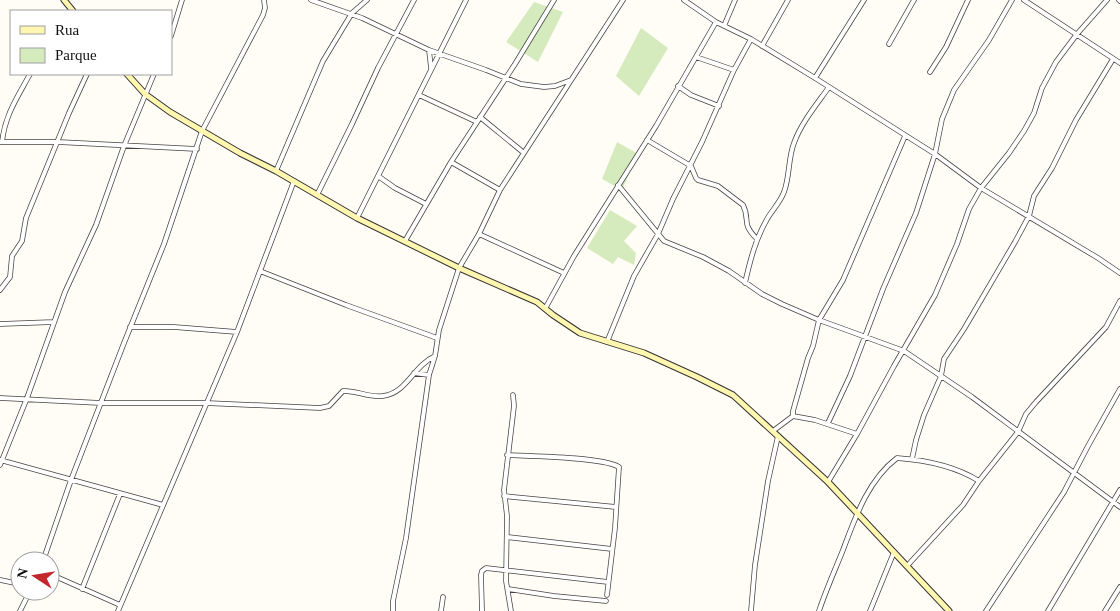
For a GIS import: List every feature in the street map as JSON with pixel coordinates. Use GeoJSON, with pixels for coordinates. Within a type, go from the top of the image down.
{"type":"FeatureCollection","features":[{"type":"Feature","properties":{"kind":"street"},"geometry":{"type":"LineString","coordinates":[[64,0],[72,10]]}},
{"type":"Feature","properties":{"kind":"street"},"geometry":{"type":"LineString","coordinates":[[172,33],[182,0]]}},
{"type":"Feature","properties":{"kind":"street"},"geometry":{"type":"LineString","coordinates":[[46,551],[71,480],[164,244],[202,131],[263,16],[264,0]]}},
{"type":"Feature","properties":{"kind":"street"},"geometry":{"type":"LineString","coordinates":[[312,0],[352,13],[440,55],[506,77],[521,84],[533,87],[555,86],[571,80]]}},
{"type":"Feature","properties":{"kind":"street"},"geometry":{"type":"LineString","coordinates":[[276,171],[323,62],[352,13],[366,0]]}},
{"type":"Feature","properties":{"kind":"street"},"geometry":{"type":"LineString","coordinates":[[317,195],[378,68],[414,0]]}},
{"type":"Feature","properties":{"kind":"street"},"geometry":{"type":"LineString","coordinates":[[357,218],[466,0]]}},
{"type":"Feature","properties":{"kind":"street"},"geometry":{"type":"LineString","coordinates":[[405,241],[451,162],[467,140],[554,0]]}},
{"type":"Feature","properties":{"kind":"street"},"geometry":{"type":"LineString","coordinates":[[393,611],[406,538],[429,375],[459,268],[479,234],[500,190],[623,0]]}},
{"type":"Feature","properties":{"kind":"street"},"geometry":{"type":"LineString","coordinates":[[684,0],[716,22],[751,39],[815,78],[935,154],[981,188],[1120,273]]}},
{"type":"Feature","properties":{"kind":"street"},"geometry":{"type":"LineString","coordinates":[[724,26],[735,0]]}},
{"type":"Feature","properties":{"kind":"street"},"geometry":{"type":"LineString","coordinates":[[762,46],[788,0]]}},
{"type":"Feature","properties":{"kind":"street"},"geometry":{"type":"LineString","coordinates":[[815,78],[864,0]]}},
{"type":"Feature","properties":{"kind":"street"},"geometry":{"type":"LineString","coordinates":[[889,44],[914,0]]}},
{"type":"Feature","properties":{"kind":"street"},"geometry":{"type":"LineString","coordinates":[[930,72],[946,47],[968,0]]}},
{"type":"Feature","properties":{"kind":"street"},"geometry":{"type":"LineString","coordinates":[[828,424],[916,214],[935,154],[942,119],[954,90],[1012,0]]}},
{"type":"Feature","properties":{"kind":"street"},"geometry":{"type":"LineString","coordinates":[[1024,0],[1120,63]]}},
{"type":"Feature","properties":{"kind":"street"},"geometry":{"type":"LineString","coordinates":[[828,482],[858,434],[935,295],[954,252],[969,209],[981,188],[1024,131],[1034,113],[1042,88],[1056,62],[1077,34],[1108,0]]}},
{"type":"Feature","properties":{"kind":"street"},"geometry":{"type":"LineString","coordinates":[[546,308],[564,273],[647,140],[716,22]]}},
{"type":"Feature","properties":{"kind":"street"},"geometry":{"type":"LineString","coordinates":[[607,342],[634,276],[658,234],[673,199],[691,166],[719,106],[734,70],[751,39]]}},
{"type":"Feature","properties":{"kind":"street"},"geometry":{"type":"LineString","coordinates":[[429,50],[432,69]]}},
{"type":"Feature","properties":{"kind":"street"},"geometry":{"type":"LineString","coordinates":[[696,57],[734,70]]}},
{"type":"Feature","properties":{"kind":"street"},"geometry":{"type":"LineString","coordinates":[[912,460],[924,415],[941,376],[947,352],[964,329],[1029,216],[1034,196],[1052,168],[1076,120],[1113,59]]}},
{"type":"Feature","properties":{"kind":"street"},"geometry":{"type":"LineString","coordinates":[[29,75],[8,116],[1,142],[58,142],[197,149]]}},
{"type":"Feature","properties":{"kind":"street"},"geometry":{"type":"LineString","coordinates":[[0,290],[10,277],[12,256],[22,241],[26,218],[87,75]]}},
{"type":"Feature","properties":{"kind":"street"},"geometry":{"type":"LineString","coordinates":[[128,75],[145,94],[170,112],[357,218],[459,268],[528,298],[546,308],[580,333],[652,356],[733,395],[828,482],[949,611]]}},
{"type":"Feature","properties":{"kind":"street"},"geometry":{"type":"LineString","coordinates":[[154,75],[124,146],[96,225],[65,292],[27,398],[0,462],[163,505]]}},
{"type":"Feature","properties":{"kind":"street"},"geometry":{"type":"LineString","coordinates":[[678,86],[691,95],[719,106]]}},
{"type":"Feature","properties":{"kind":"street"},"geometry":{"type":"LineString","coordinates":[[746,283],[752,252],[757,239],[765,222],[786,189],[789,159],[799,130],[829,87]]}},
{"type":"Feature","properties":{"kind":"street"},"geometry":{"type":"LineString","coordinates":[[419,95],[477,122]]}},
{"type":"Feature","properties":{"kind":"street"},"geometry":{"type":"LineString","coordinates":[[480,117],[524,153]]}},
{"type":"Feature","properties":{"kind":"street"},"geometry":{"type":"LineString","coordinates":[[793,416],[808,358],[814,346],[819,320],[843,280],[905,136]]}},
{"type":"Feature","properties":{"kind":"street"},"geometry":{"type":"LineString","coordinates":[[647,140],[691,166],[698,180],[718,186],[743,205],[746,209],[746,227],[757,239]]}},
{"type":"Feature","properties":{"kind":"street"},"geometry":{"type":"LineString","coordinates":[[451,162],[500,190]]}},
{"type":"Feature","properties":{"kind":"street"},"geometry":{"type":"LineString","coordinates":[[378,176],[395,188],[426,204]]}},
{"type":"Feature","properties":{"kind":"street"},"geometry":{"type":"LineString","coordinates":[[118,611],[237,332],[294,182]]}},
{"type":"Feature","properties":{"kind":"street"},"geometry":{"type":"LineString","coordinates":[[618,185],[664,241],[703,257],[782,304],[904,352],[994,412],[1018,432],[1120,507]]}},
{"type":"Feature","properties":{"kind":"street"},"geometry":{"type":"LineString","coordinates":[[479,234],[564,273]]}},
{"type":"Feature","properties":{"kind":"street"},"geometry":{"type":"LineString","coordinates":[[260,271],[346,305],[438,338]]}},
{"type":"Feature","properties":{"kind":"street"},"geometry":{"type":"LineString","coordinates":[[907,566],[963,505],[979,481],[1018,432],[1026,414],[1106,327],[1120,302]]}},
{"type":"Feature","properties":{"kind":"street"},"geometry":{"type":"LineString","coordinates":[[0,324],[54,322]]}},
{"type":"Feature","properties":{"kind":"street"},"geometry":{"type":"LineString","coordinates":[[130,327],[174,327],[237,332]]}},
{"type":"Feature","properties":{"kind":"street"},"geometry":{"type":"LineString","coordinates":[[0,398],[101,403],[206,403],[300,408],[325,407],[343,391],[375,396],[390,394],[400,389],[421,364],[435,356]]}},
{"type":"Feature","properties":{"kind":"street"},"geometry":{"type":"LineString","coordinates":[[414,374],[429,375]]}},
{"type":"Feature","properties":{"kind":"street"},"geometry":{"type":"LineString","coordinates":[[986,611],[1074,474],[1120,390]]}},
{"type":"Feature","properties":{"kind":"street"},"geometry":{"type":"LineString","coordinates":[[511,611],[506,571],[507,516],[504,496],[507,455],[514,406],[513,395]]}},
{"type":"Feature","properties":{"kind":"street"},"geometry":{"type":"LineString","coordinates":[[793,416],[828,424],[858,434]]}},
{"type":"Feature","properties":{"kind":"street"},"geometry":{"type":"LineString","coordinates":[[772,432],[793,416]]}},
{"type":"Feature","properties":{"kind":"street"},"geometry":{"type":"LineString","coordinates":[[751,611],[768,481],[778,436]]}},
{"type":"Feature","properties":{"kind":"street"},"geometry":{"type":"LineString","coordinates":[[507,455],[588,461],[618,466],[620,469],[607,595]]}},
{"type":"Feature","properties":{"kind":"street"},"geometry":{"type":"LineString","coordinates":[[819,611],[857,513],[890,463],[897,458],[912,460],[957,470],[979,481]]}},
{"type":"Feature","properties":{"kind":"street"},"geometry":{"type":"LineString","coordinates":[[1048,611],[1120,490]]}},
{"type":"Feature","properties":{"kind":"street"},"geometry":{"type":"LineString","coordinates":[[82,588],[120,494]]}},
{"type":"Feature","properties":{"kind":"street"},"geometry":{"type":"LineString","coordinates":[[504,496],[616,507]]}},
{"type":"Feature","properties":{"kind":"street"},"geometry":{"type":"LineString","coordinates":[[507,537],[612,549]]}},
{"type":"Feature","properties":{"kind":"street"},"geometry":{"type":"LineString","coordinates":[[870,611],[894,552]]}},
{"type":"Feature","properties":{"kind":"street"},"geometry":{"type":"LineString","coordinates":[[482,611],[482,571],[486,568],[608,582]]}},
{"type":"Feature","properties":{"kind":"street"},"geometry":{"type":"LineString","coordinates":[[60,578],[120,606]]}},
{"type":"Feature","properties":{"kind":"street"},"geometry":{"type":"LineString","coordinates":[[1105,611],[1120,588]]}},
{"type":"Feature","properties":{"kind":"street"},"geometry":{"type":"LineString","coordinates":[[508,589],[606,601]]}},
{"type":"Feature","properties":{"kind":"street"},"geometry":{"type":"LineString","coordinates":[[440,611],[443,597]]}},
{"type":"Feature","properties":{"kind":"green space"},"geometry":{"type":"Polygon","coordinates":[[[534,2],[563,12],[538,62],[506,42],[534,2]]]}},
{"type":"Feature","properties":{"kind":"green space"},"geometry":{"type":"Polygon","coordinates":[[[641,28],[668,48],[639,96],[616,76],[641,28]]]}},
{"type":"Feature","properties":{"kind":"green space"},"geometry":{"type":"Polygon","coordinates":[[[617,142],[638,154],[622,190],[602,179],[617,142]]]}},
{"type":"Feature","properties":{"kind":"green space"},"geometry":{"type":"Polygon","coordinates":[[[610,210],[637,226],[624,241],[636,253],[634,265],[618,257],[613,264],[587,248],[610,210]]]}}]}
